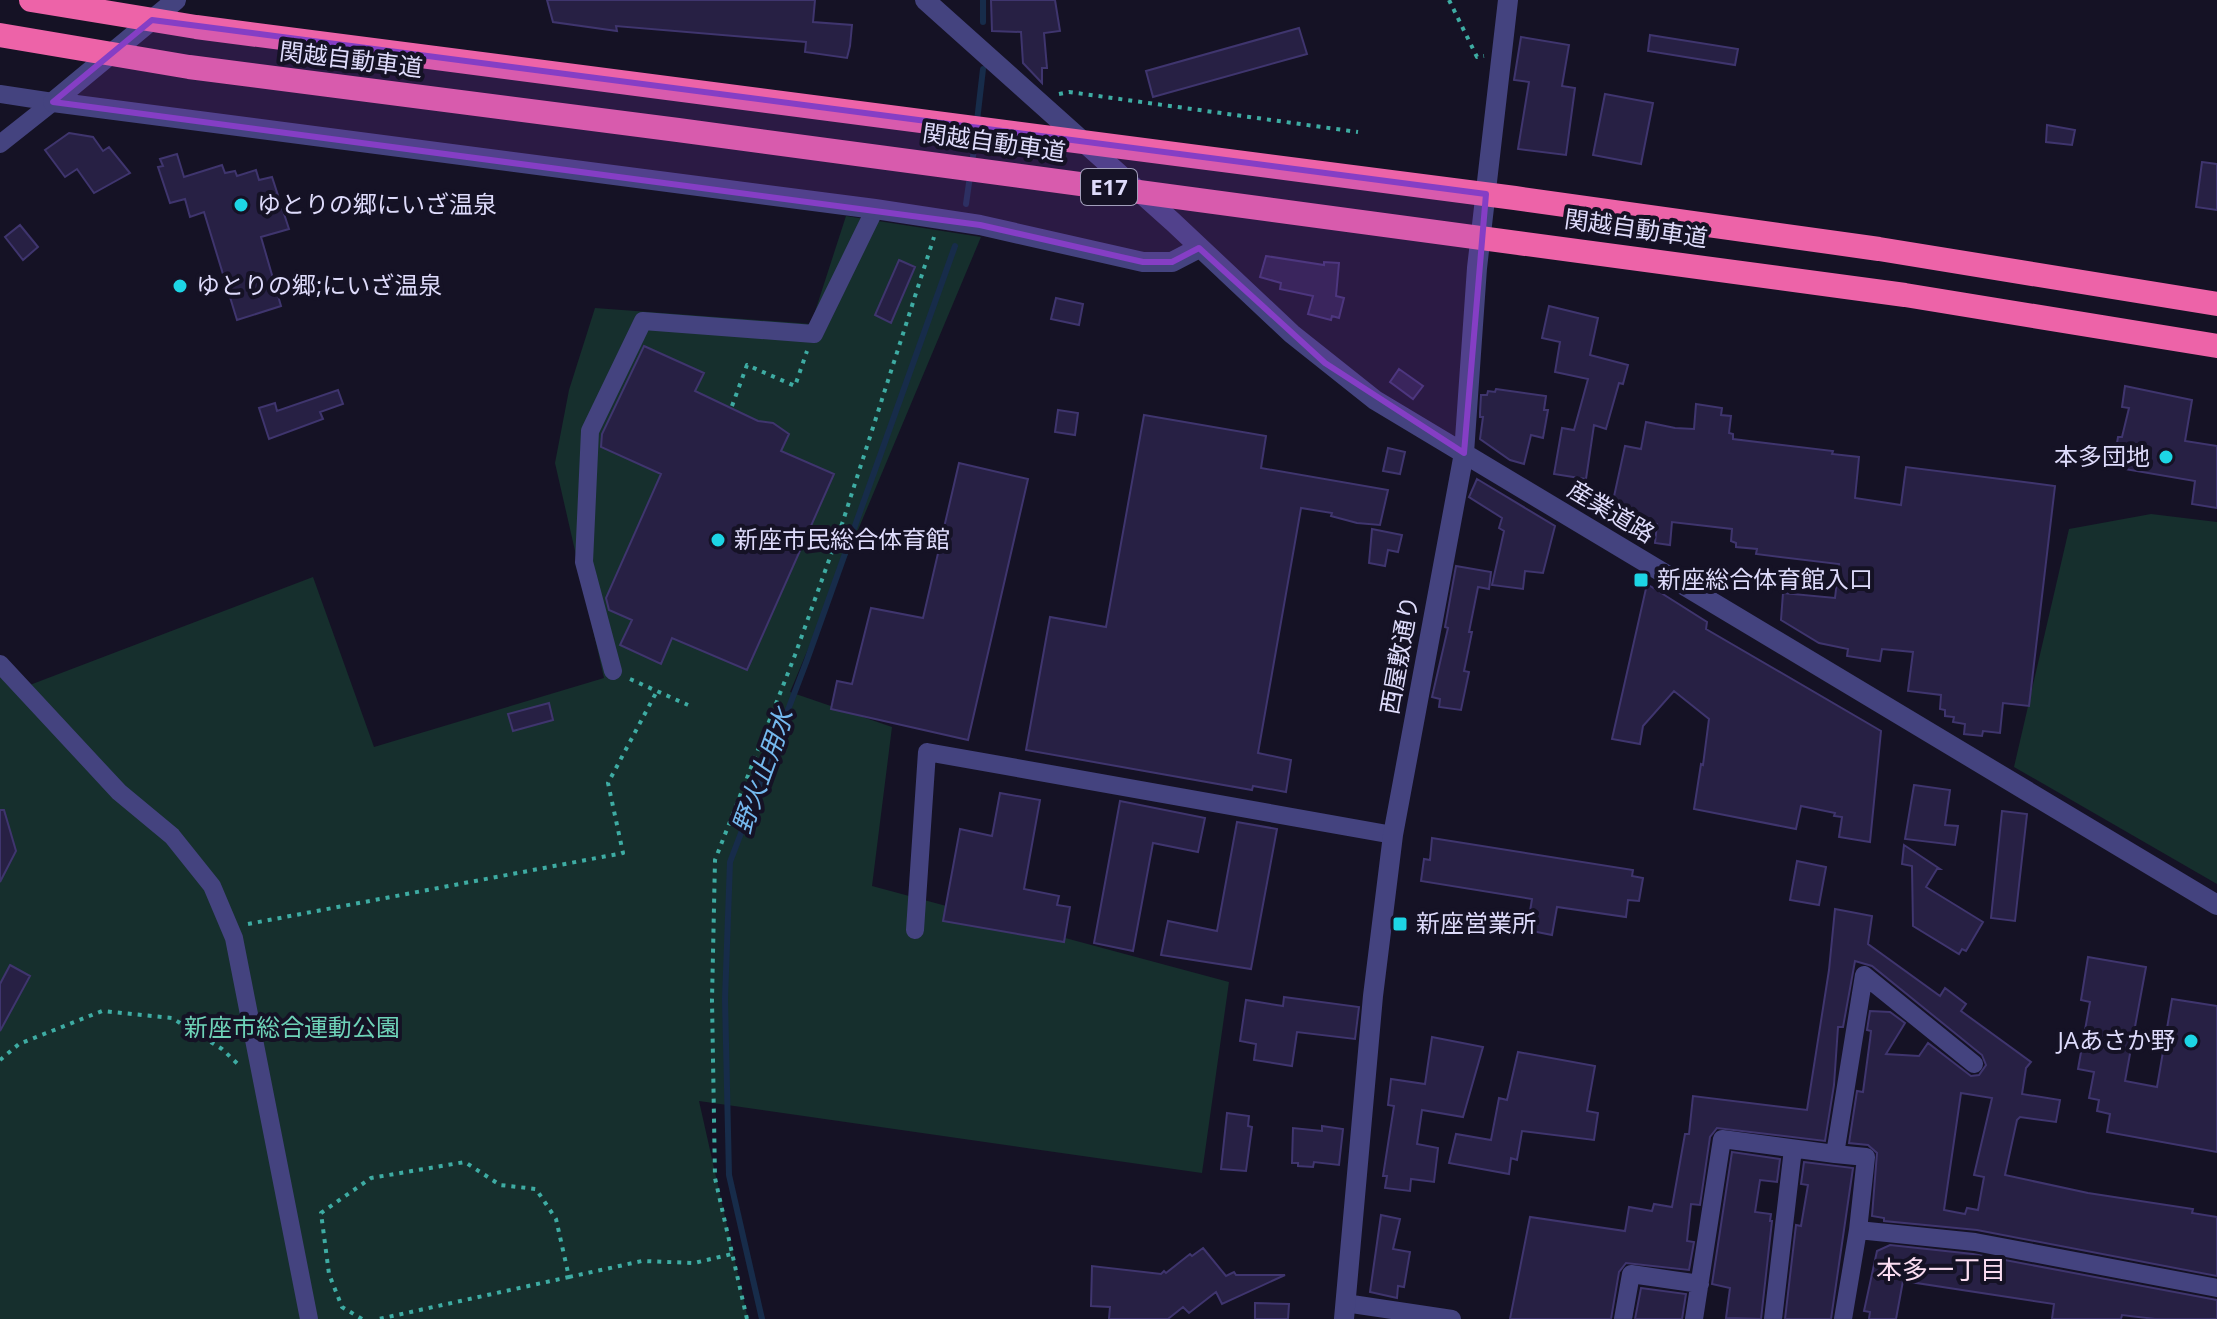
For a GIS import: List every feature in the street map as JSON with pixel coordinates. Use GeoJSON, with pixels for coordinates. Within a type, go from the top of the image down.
{"type":"FeatureCollection","features":[{"type":"Feature","properties":{"kind":"highway","name":"関越自動車道"},"geometry":{"type":"LineString","coordinates":[[31,0],[196,27],[1560,204],[1879,249],[2217,304]]}},
{"type":"Feature","properties":{"kind":"highway","name":"関越自動車道"},"geometry":{"type":"LineString","coordinates":[[0,35],[189,67],[819,148],[1905,295],[2217,346]]}},
{"type":"Feature","properties":{"kind":"street"},"geometry":{"type":"LineString","coordinates":[[0,144],[176,0]]}},
{"type":"Feature","properties":{"kind":"street"},"geometry":{"type":"LineString","coordinates":[[925,0],[1042,105]]}},
{"type":"Feature","properties":{"kind":"street","name":"西屋敷通り"},"geometry":{"type":"LineString","coordinates":[[1344,1311],[1373,996],[1393,835],[1464,453],[1477,268],[1508,0]]}},
{"type":"Feature","properties":{"kind":"street"},"geometry":{"type":"LineString","coordinates":[[0,94],[60,96],[875,209],[980,225],[1143,262],[1172,262],[1199,248]]}},
{"type":"Feature","properties":{"kind":"street","name":"産業道路"},"geometry":{"type":"LineString","coordinates":[[1042,105],[1325,363],[1375,400],[2217,905]]}},
{"type":"Feature","properties":{"kind":"street"},"geometry":{"type":"LineString","coordinates":[[613,671],[584,562],[590,431],[643,321],[814,334],[875,209]]}},
{"type":"Feature","properties":{"kind":"street"},"geometry":{"type":"LineString","coordinates":[[0,664],[119,792],[172,836],[212,886],[234,938],[309,1319]]}},
{"type":"Feature","properties":{"kind":"street"},"geometry":{"type":"LineString","coordinates":[[915,930],[927,752],[1393,835]]}},
{"type":"Feature","properties":{"kind":"street"},"geometry":{"type":"LineString","coordinates":[[1835,1154],[1864,975],[1974,1064]]}},
{"type":"Feature","properties":{"kind":"street"},"geometry":{"type":"LineString","coordinates":[[1694,1319],[1722,1139],[1866,1157],[1843,1319]]}},
{"type":"Feature","properties":{"kind":"street"},"geometry":{"type":"LineString","coordinates":[[1773,1319],[1793,1149]]}},
{"type":"Feature","properties":{"kind":"street"},"geometry":{"type":"LineString","coordinates":[[1858,1230],[1975,1242],[2217,1288]]}},
{"type":"Feature","properties":{"kind":"street"},"geometry":{"type":"LineString","coordinates":[[1623,1319],[1631,1274],[1700,1284]]}},
{"type":"Feature","properties":{"kind":"street"},"geometry":{"type":"LineString","coordinates":[[1344,1311],[1452,1319]]}},
{"type":"Feature","properties":{"kind":"path"},"geometry":{"type":"LineString","coordinates":[[1449,0],[1477,57]]}},
{"type":"Feature","properties":{"kind":"path"},"geometry":{"type":"LineString","coordinates":[[1042,105],[1069,92],[1358,132]]}},
{"type":"Feature","properties":{"kind":"path"},"geometry":{"type":"LineString","coordinates":[[747,1319],[715,1178],[712,1000],[715,860],[795,655],[843,521],[939,220]]}},
{"type":"Feature","properties":{"kind":"path"},"geometry":{"type":"LineString","coordinates":[[732,406],[747,365],[795,386],[814,334]]}},
{"type":"Feature","properties":{"kind":"path"},"geometry":{"type":"LineString","coordinates":[[613,671],[688,705]]}},
{"type":"Feature","properties":{"kind":"path"},"geometry":{"type":"LineString","coordinates":[[229,928],[623,853],[608,783],[657,691]]}},
{"type":"Feature","properties":{"kind":"path"},"geometry":{"type":"LineString","coordinates":[[0,1060],[19,1044],[102,1011],[172,1018],[222,1049],[265,1092]]}},
{"type":"Feature","properties":{"kind":"path"},"geometry":{"type":"LineString","coordinates":[[362,1319],[342,1307],[333,1285],[321,1213],[371,1178],[465,1162],[500,1185],[536,1189],[556,1219],[569,1277]]}},
{"type":"Feature","properties":{"kind":"path"},"geometry":{"type":"LineString","coordinates":[[379,1319],[642,1261],[694,1263],[732,1254]]}},
{"type":"Feature","properties":{"kind":"highlighted area"},"geometry":{"type":"Polygon","coordinates":[[[152,20],[1486,194],[1464,453],[1325,363],[1199,248],[1172,262],[1143,262],[980,225],[53,102],[152,20]]]}},
{"type":"Feature","properties":{"kind":"green space","name":"新座市総合運動公園"},"geometry":{"type":"Polygon","coordinates":[[[846,216],[981,237],[790,692],[892,727],[872,886],[1229,982],[1202,1173],[699,1101],[748,1319],[0,1319],[0,676],[14,691],[313,577],[374,747],[604,678],[555,463],[569,390],[595,308],[811,324],[846,216]]]}},
{"type":"Feature","properties":{"kind":"green space"},"geometry":{"type":"Polygon","coordinates":[[[2151,514],[2217,522],[2217,884],[2014,767],[2069,529],[2151,514]]]}},
{"type":"Feature","properties":{"kind":"building"},"geometry":{"type":"Polygon","coordinates":[[[547,0],[815,0],[813,22],[852,25],[850,46],[847,58],[805,52],[806,42],[616,26],[617,31],[553,22],[547,0]]]}},
{"type":"Feature","properties":{"kind":"building"},"geometry":{"type":"Polygon","coordinates":[[[991,0],[1055,0],[1060,31],[1044,33],[1047,68],[1042,68],[1042,83],[1023,63],[1021,32],[992,31],[991,0]]]}},
{"type":"Feature","properties":{"kind":"building"},"geometry":{"type":"Polygon","coordinates":[[[1299,28],[1307,54],[1153,97],[1146,71],[1299,28]]]}},
{"type":"Feature","properties":{"kind":"building"},"geometry":{"type":"Polygon","coordinates":[[[1650,35],[1738,49],[1735,65],[1648,51],[1650,35]]]}},
{"type":"Feature","properties":{"kind":"building"},"geometry":{"type":"Polygon","coordinates":[[[1521,37],[1569,45],[1562,86],[1575,88],[1566,155],[1518,149],[1529,82],[1514,80],[1521,37]]]}},
{"type":"Feature","properties":{"kind":"building"},"geometry":{"type":"Polygon","coordinates":[[[1605,94],[1653,103],[1641,164],[1593,155],[1605,94]]]}},
{"type":"Feature","properties":{"kind":"building"},"geometry":{"type":"Polygon","coordinates":[[[2047,125],[2075,130],[2072,145],[2046,142],[2047,125]]]}},
{"type":"Feature","properties":{"kind":"building"},"geometry":{"type":"Polygon","coordinates":[[[69,133],[93,137],[103,151],[109,147],[130,173],[94,193],[77,169],[65,177],[45,150],[69,133]]]}},
{"type":"Feature","properties":{"kind":"building"},"geometry":{"type":"Polygon","coordinates":[[[177,154],[184,177],[222,165],[225,173],[235,171],[237,176],[256,170],[259,180],[272,177],[289,229],[261,237],[281,306],[237,320],[204,212],[190,217],[185,199],[170,203],[158,167],[163,166],[160,159],[177,154]]]}},
{"type":"Feature","properties":{"kind":"building"},"geometry":{"type":"Polygon","coordinates":[[[2202,162],[2217,164],[2217,210],[2196,207],[2202,162]]]}},
{"type":"Feature","properties":{"kind":"building"},"geometry":{"type":"Polygon","coordinates":[[[20,225],[38,247],[23,260],[5,237],[20,225]]]}},
{"type":"Feature","properties":{"kind":"building"},"geometry":{"type":"Polygon","coordinates":[[[1266,256],[1324,265],[1324,262],[1339,263],[1336,296],[1344,298],[1339,318],[1332,316],[1331,320],[1308,314],[1313,296],[1280,289],[1281,283],[1260,277],[1266,256]]]}},
{"type":"Feature","properties":{"kind":"building"},"geometry":{"type":"Polygon","coordinates":[[[899,260],[915,267],[891,323],[875,315],[899,260]]]}},
{"type":"Feature","properties":{"kind":"building"},"geometry":{"type":"Polygon","coordinates":[[[1056,298],[1083,304],[1079,325],[1051,319],[1056,298]]]}},
{"type":"Feature","properties":{"kind":"building"},"geometry":{"type":"Polygon","coordinates":[[[1549,306],[1598,318],[1590,355],[1628,365],[1623,384],[1619,383],[1606,429],[1594,425],[1586,479],[1554,474],[1562,428],[1574,430],[1588,379],[1555,372],[1560,342],[1542,338],[1549,306]]]}},
{"type":"Feature","properties":{"kind":"building","name":"新座市民総合体育館"},"geometry":{"type":"Polygon","coordinates":[[[644,346],[704,373],[695,391],[758,421],[773,423],[789,434],[781,451],[834,474],[747,670],[672,638],[661,664],[620,645],[632,620],[609,610],[606,598],[661,474],[601,447],[602,434],[644,346]]]}},
{"type":"Feature","properties":{"kind":"building"},"geometry":{"type":"Polygon","coordinates":[[[1399,369],[1423,386],[1413,399],[1390,382],[1399,369]]]}},
{"type":"Feature","properties":{"kind":"building"},"geometry":{"type":"Polygon","coordinates":[[[2125,386],[2192,400],[2185,441],[2217,446],[2217,508],[2192,504],[2195,481],[2113,467],[2118,437],[2122,437],[2129,408],[2122,407],[2125,386]]]}},
{"type":"Feature","properties":{"kind":"building"},"geometry":{"type":"Polygon","coordinates":[[[1496,389],[1546,396],[1544,410],[1548,410],[1543,438],[1531,435],[1524,464],[1510,460],[1480,439],[1483,417],[1480,417],[1481,395],[1487,395],[1488,391],[1495,392],[1496,389]]]}},
{"type":"Feature","properties":{"kind":"building"},"geometry":{"type":"Polygon","coordinates":[[[338,390],[343,404],[320,412],[323,419],[269,439],[259,408],[275,403],[277,411],[338,390]]]}},
{"type":"Feature","properties":{"kind":"building"},"geometry":{"type":"Polygon","coordinates":[[[1696,404],[1722,408],[1721,415],[1731,416],[1729,433],[1733,434],[1733,439],[1859,457],[1855,498],[1901,505],[1906,467],[2055,486],[2029,706],[2003,703],[2000,733],[1983,731],[1982,736],[1964,734],[1965,724],[1953,722],[1954,717],[1945,716],[1945,710],[1940,709],[1941,695],[1908,691],[1913,652],[1882,649],[1880,661],[1847,656],[1848,649],[1819,643],[1781,620],[1783,593],[1835,598],[1839,564],[1756,554],[1757,549],[1736,547],[1736,543],[1731,541],[1732,529],[1672,522],[1670,545],[1655,543],[1657,524],[1610,515],[1625,446],[1641,449],[1646,422],[1694,429],[1696,404]]]}},
{"type":"Feature","properties":{"kind":"building"},"geometry":{"type":"Polygon","coordinates":[[[1058,410],[1078,413],[1075,435],[1055,432],[1058,410]]]}},
{"type":"Feature","properties":{"kind":"building"},"geometry":{"type":"Polygon","coordinates":[[[1144,415],[1266,436],[1261,468],[1388,490],[1380,525],[1357,523],[1331,516],[1332,513],[1301,508],[1258,753],[1291,760],[1286,792],[1253,786],[1252,790],[1026,750],[1050,617],[1106,627],[1144,415]]]}},
{"type":"Feature","properties":{"kind":"building"},"geometry":{"type":"Polygon","coordinates":[[[1388,448],[1405,452],[1400,474],[1383,471],[1388,448]]]}},
{"type":"Feature","properties":{"kind":"building"},"geometry":{"type":"Polygon","coordinates":[[[959,463],[1028,479],[968,740],[831,709],[837,681],[852,684],[871,608],[923,618],[959,463]]]}},
{"type":"Feature","properties":{"kind":"building"},"geometry":{"type":"Polygon","coordinates":[[[1477,479],[1555,526],[1543,573],[1525,571],[1523,589],[1492,585],[1504,531],[1499,528],[1502,518],[1469,497],[1477,479]]]}},
{"type":"Feature","properties":{"kind":"building"},"geometry":{"type":"Polygon","coordinates":[[[1372,529],[1402,535],[1398,552],[1388,550],[1385,566],[1369,563],[1372,529]]]}},
{"type":"Feature","properties":{"kind":"building"},"geometry":{"type":"Polygon","coordinates":[[[1456,566],[1491,572],[1489,589],[1478,587],[1469,632],[1472,632],[1464,671],[1469,672],[1461,710],[1439,707],[1440,699],[1432,697],[1448,628],[1445,627],[1456,566]]]}},
{"type":"Feature","properties":{"kind":"building"},"geometry":{"type":"Polygon","coordinates":[[[1647,584],[1707,622],[1706,629],[1881,731],[1870,842],[1839,837],[1842,817],[1801,806],[1796,829],[1694,809],[1709,719],[1674,691],[1643,726],[1640,744],[1612,739],[1647,584]]]}},
{"type":"Feature","properties":{"kind":"building"},"geometry":{"type":"Polygon","coordinates":[[[549,703],[553,720],[513,731],[508,714],[549,703]]]}},
{"type":"Feature","properties":{"kind":"building"},"geometry":{"type":"Polygon","coordinates":[[[1914,785],[1950,790],[1945,825],[1958,826],[1955,845],[1905,839],[1914,785]]]}},
{"type":"Feature","properties":{"kind":"building"},"geometry":{"type":"Polygon","coordinates":[[[1000,793],[1040,800],[1024,889],[1059,896],[1057,905],[1070,907],[1064,942],[943,921],[960,829],[992,836],[1000,793]]]}},
{"type":"Feature","properties":{"kind":"building"},"geometry":{"type":"Polygon","coordinates":[[[1120,801],[1205,818],[1198,852],[1153,843],[1133,951],[1094,943],[1120,801]]]}},
{"type":"Feature","properties":{"kind":"building"},"geometry":{"type":"Polygon","coordinates":[[[0,810],[4,810],[16,851],[0,882],[0,810]]]}},
{"type":"Feature","properties":{"kind":"building"},"geometry":{"type":"Polygon","coordinates":[[[2002,811],[2027,814],[2015,921],[1991,918],[2002,811]]]}},
{"type":"Feature","properties":{"kind":"building"},"geometry":{"type":"Polygon","coordinates":[[[1237,822],[1277,829],[1251,969],[1161,955],[1168,921],[1217,931],[1237,822]]]}},
{"type":"Feature","properties":{"kind":"building"},"geometry":{"type":"Polygon","coordinates":[[[1432,838],[1633,870],[1632,876],[1643,878],[1639,901],[1628,900],[1626,917],[1557,907],[1552,935],[1527,930],[1532,899],[1421,881],[1424,859],[1430,860],[1432,838]]]}},
{"type":"Feature","properties":{"kind":"building"},"geometry":{"type":"Polygon","coordinates":[[[1904,845],[1940,869],[1926,887],[1983,922],[1966,951],[1962,949],[1959,954],[1913,926],[1912,866],[1902,864],[1904,845]]]}},
{"type":"Feature","properties":{"kind":"building"},"geometry":{"type":"Polygon","coordinates":[[[1797,861],[1826,867],[1819,905],[1790,900],[1797,861]]]}},
{"type":"Feature","properties":{"kind":"building"},"geometry":{"type":"Polygon","coordinates":[[[1835,909],[1872,916],[1868,944],[1940,996],[1945,988],[1966,1004],[1961,1011],[2031,1062],[2026,1068],[2022,1094],[2060,1100],[2056,1122],[2020,1117],[2017,1120],[2005,1175],[2088,1193],[2193,1209],[2192,1213],[2217,1217],[2217,1276],[1977,1230],[1884,1221],[1884,1218],[1872,1216],[1877,1153],[1868,1145],[1849,1143],[1857,1091],[1863,1092],[1871,1031],[1867,1030],[1870,1011],[1890,1012],[1905,1023],[1886,1054],[1919,1056],[1928,1043],[1971,1076],[1979,1075],[1986,1065],[1982,1055],[1872,966],[1855,961],[1843,1027],[1838,1027],[1834,1085],[1825,1141],[1717,1128],[1710,1137],[1700,1205],[1691,1204],[1687,1241],[1694,1242],[1689,1270],[1626,1263],[1619,1272],[1611,1319],[1510,1319],[1530,1217],[1625,1231],[1629,1207],[1652,1211],[1654,1204],[1672,1207],[1685,1134],[1689,1134],[1693,1096],[1807,1110],[1829,970],[1835,909]],[[1961,1093],[1944,1210],[1965,1214],[1967,1208],[1978,1210],[1984,1177],[1974,1175],[1992,1098],[1961,1093]]]}},
{"type":"Feature","properties":{"kind":"building"},"geometry":{"type":"Polygon","coordinates":[[[2088,957],[2146,967],[2125,1081],[2157,1087],[2172,999],[2217,1006],[2217,1152],[2107,1132],[2110,1114],[2097,1111],[2099,1100],[2089,1098],[2094,1072],[2078,1069],[2090,1002],[2081,1000],[2088,957]]]}},
{"type":"Feature","properties":{"kind":"building"},"geometry":{"type":"Polygon","coordinates":[[[10,965],[30,976],[0,1031],[0,984],[10,965]]]}},
{"type":"Feature","properties":{"kind":"building"},"geometry":{"type":"Polygon","coordinates":[[[1284,997],[1359,1007],[1355,1039],[1297,1032],[1292,1066],[1254,1060],[1256,1044],[1240,1041],[1246,1000],[1283,1006],[1284,997]]]}},
{"type":"Feature","properties":{"kind":"building"},"geometry":{"type":"Polygon","coordinates":[[[1432,1037],[1483,1047],[1463,1117],[1422,1110],[1417,1144],[1438,1148],[1434,1182],[1411,1179],[1410,1191],[1385,1188],[1387,1176],[1383,1176],[1394,1106],[1388,1105],[1391,1079],[1425,1084],[1432,1037]]]}},
{"type":"Feature","properties":{"kind":"building"},"geometry":{"type":"Polygon","coordinates":[[[1518,1052],[1595,1066],[1587,1111],[1598,1113],[1594,1140],[1522,1131],[1517,1160],[1511,1158],[1509,1174],[1449,1163],[1456,1134],[1491,1140],[1499,1098],[1507,1100],[1518,1052]]]}},
{"type":"Feature","properties":{"kind":"building"},"geometry":{"type":"Polygon","coordinates":[[[1227,1113],[1249,1116],[1248,1126],[1252,1127],[1246,1171],[1221,1169],[1227,1113]]]}},
{"type":"Feature","properties":{"kind":"building"},"geometry":{"type":"Polygon","coordinates":[[[1322,1126],[1343,1129],[1339,1165],[1314,1162],[1313,1167],[1292,1163],[1293,1128],[1322,1131],[1322,1126]]]}},
{"type":"Feature","properties":{"kind":"building"},"geometry":{"type":"Polygon","coordinates":[[[1732,1152],[1780,1159],[1777,1182],[1760,1180],[1755,1212],[1771,1214],[1772,1221],[1761,1319],[1726,1318],[1730,1288],[1712,1284],[1732,1152]]]}},
{"type":"Feature","properties":{"kind":"building"},"geometry":{"type":"Polygon","coordinates":[[[1804,1162],[1853,1168],[1831,1319],[1785,1319],[1796,1225],[1801,1226],[1808,1185],[1801,1184],[1804,1162]]]}},
{"type":"Feature","properties":{"kind":"building"},"geometry":{"type":"Polygon","coordinates":[[[1381,1215],[1400,1219],[1393,1249],[1410,1252],[1404,1287],[1398,1286],[1397,1298],[1370,1292],[1381,1215]]]}},
{"type":"Feature","properties":{"kind":"building"},"geometry":{"type":"Polygon","coordinates":[[[1890,1245],[1973,1254],[2217,1300],[2217,1319],[2155,1319],[2122,1315],[2121,1319],[2052,1319],[2054,1304],[1903,1281],[1896,1319],[1869,1319],[1870,1312],[1864,1311],[1877,1251],[1890,1245]]]}},
{"type":"Feature","properties":{"kind":"building"},"geometry":{"type":"Polygon","coordinates":[[[1203,1248],[1226,1276],[1234,1272],[1236,1275],[1285,1275],[1222,1304],[1216,1292],[1189,1313],[1183,1307],[1168,1319],[1109,1319],[1110,1307],[1091,1306],[1092,1266],[1161,1274],[1203,1248]]]}},
{"type":"Feature","properties":{"kind":"building"},"geometry":{"type":"Polygon","coordinates":[[[1641,1288],[1686,1294],[1682,1319],[1635,1319],[1641,1288]]]}},
{"type":"Feature","properties":{"kind":"building"},"geometry":{"type":"Polygon","coordinates":[[[1255,1303],[1289,1304],[1288,1319],[1255,1319],[1255,1303]]]}},
{"type":"Feature","properties":{"kind":"waterway","name":"野火止用水"},"geometry":{"type":"LineString","coordinates":[[983,0],[983,22]]}},
{"type":"Feature","properties":{"kind":"waterway","name":"野火止用水"},"geometry":{"type":"LineString","coordinates":[[977,121],[983,69]]}},
{"type":"Feature","properties":{"kind":"waterway","name":"野火止用水"},"geometry":{"type":"LineString","coordinates":[[972,164],[976,132]]}},
{"type":"Feature","properties":{"kind":"waterway","name":"野火止用水"},"geometry":{"type":"LineString","coordinates":[[966,204],[970,176]]}},
{"type":"Feature","properties":{"kind":"waterway","name":"野火止用水"},"geometry":{"type":"LineString","coordinates":[[762,1319],[729,1175],[725,999],[730,862],[807,660],[955,246]]}},
{"type":"Feature","properties":{"kind":"place","name":"ゆとりの郷にいざ温泉"},"geometry":{"type":"Point","coordinates":[241,205]}},
{"type":"Feature","properties":{"kind":"place","name":"ゆとりの郷;にいざ温泉"},"geometry":{"type":"Point","coordinates":[180,286]}},
{"type":"Feature","properties":{"kind":"place","name":"本多団地"},"geometry":{"type":"Point","coordinates":[2166,457]}},
{"type":"Feature","properties":{"kind":"place","name":"新座市民総合体育館"},"geometry":{"type":"Point","coordinates":[718,540]}},
{"type":"Feature","properties":{"kind":"place","name":"新座総合体育館入口"},"geometry":{"type":"Point","coordinates":[1641,580]}},
{"type":"Feature","properties":{"kind":"place","name":"新座営業所"},"geometry":{"type":"Point","coordinates":[1400,924]}},
{"type":"Feature","properties":{"kind":"place","name":"JAあさか野"},"geometry":{"type":"Point","coordinates":[2191,1041]}},
{"type":"Feature","properties":{"kind":"district","name":"本多一丁目"},"geometry":{"type":"Point","coordinates":[1941,1270]}}]}
